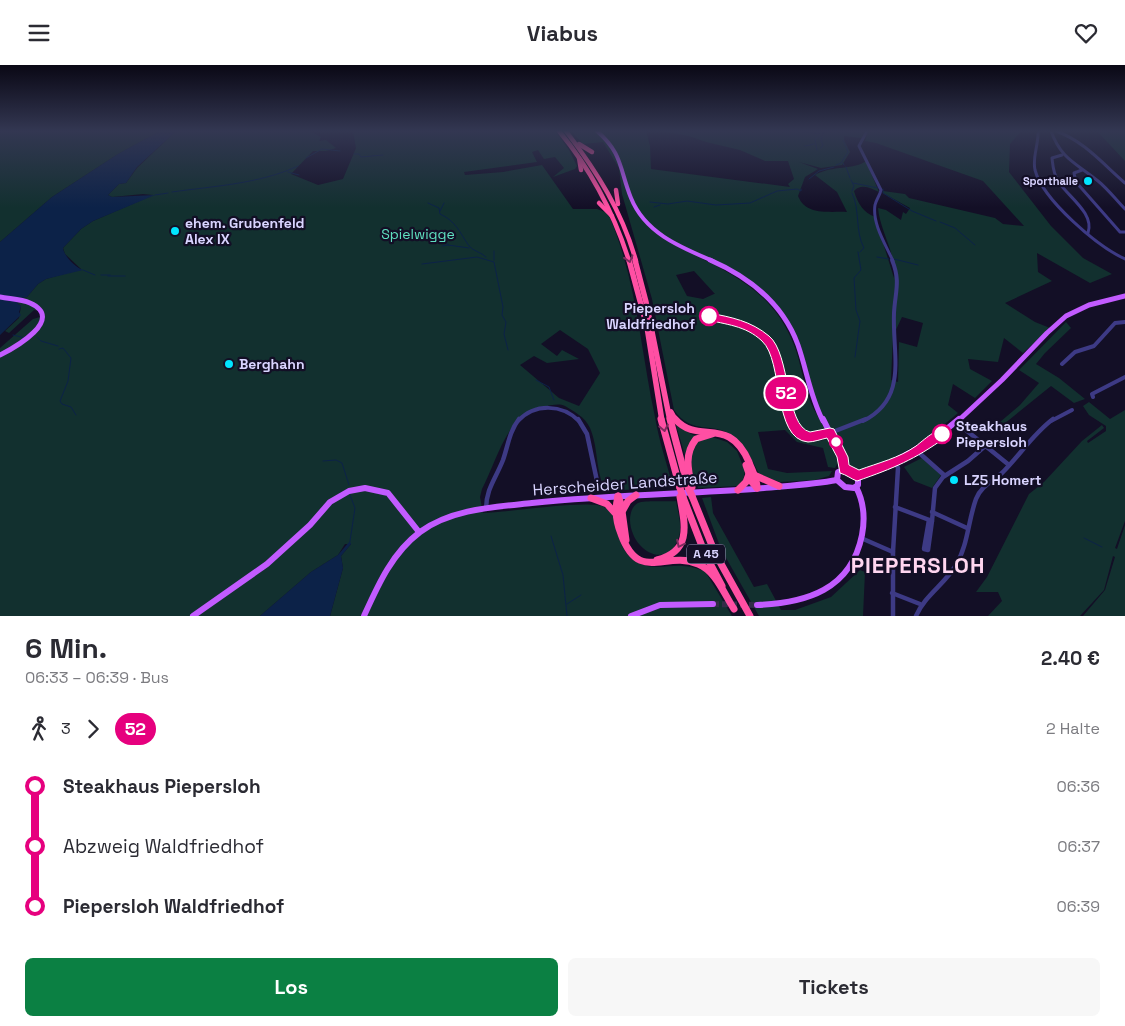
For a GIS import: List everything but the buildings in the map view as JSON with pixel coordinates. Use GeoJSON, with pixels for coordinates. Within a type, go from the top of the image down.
{"type":"FeatureCollection","features":[{"type":"Feature","properties":{"kind":"highway"},"geometry":{"type":"LineString","coordinates":[[578,157],[581,170]]}},
{"type":"Feature","properties":{"kind":"highway"},"geometry":{"type":"LineString","coordinates":[[579,157],[602,191],[616,222],[631,267],[647,329],[656,389],[667,443],[679,486],[688,498],[684,538],[678,551],[664,559],[645,558],[631,548],[619,513],[607,504],[590,498]]}},
{"type":"Feature","properties":{"kind":"highway","name":"A 45"},"geometry":{"type":"LineString","coordinates":[[585,157],[599,176],[629,237],[640,271],[674,441],[690,487],[688,498],[705,554],[736,613]]}},
{"type":"Feature","properties":{"kind":"highway"},"geometry":{"type":"LineString","coordinates":[[616,190],[619,214]]}},
{"type":"Feature","properties":{"kind":"highway"},"geometry":{"type":"LineString","coordinates":[[599,203],[616,222]]}},
{"type":"Feature","properties":{"kind":"highway"},"geometry":{"type":"LineString","coordinates":[[665,393],[672,415],[678,423],[691,429],[718,433],[734,440],[745,453],[757,488]]}},
{"type":"Feature","properties":{"kind":"highway"},"geometry":{"type":"LineString","coordinates":[[690,487],[687,461],[688,451],[696,439],[705,435],[720,436],[732,442],[742,454],[752,474],[779,487]]}},
{"type":"Feature","properties":{"kind":"highway"},"geometry":{"type":"LineString","coordinates":[[738,490],[752,474]]}},
{"type":"Feature","properties":{"kind":"highway"},"geometry":{"type":"LineString","coordinates":[[619,513],[628,501],[636,495]]}},
{"type":"Feature","properties":{"kind":"highway"},"geometry":{"type":"LineString","coordinates":[[618,496],[623,541],[633,555],[653,564],[685,560],[698,563],[712,576],[736,613]]}},
{"type":"Feature","properties":{"kind":"highway","name":"A 45"},"geometry":{"type":"LineString","coordinates":[[688,498],[715,553],[750,616]]}},
{"type":"Feature","properties":{"kind":"main road"},"geometry":{"type":"LineString","coordinates":[[619,157],[630,198],[644,221],[673,242],[745,278],[776,307],[794,336],[811,395],[842,457],[844,469]]}},
{"type":"Feature","properties":{"kind":"main road"},"geometry":{"type":"LineString","coordinates":[[0,297],[38,307],[41,311],[41,321],[29,337],[0,355]]}},
{"type":"Feature","properties":{"kind":"main road"},"geometry":{"type":"LineString","coordinates":[[857,476],[896,463],[917,451],[956,421],[1062,320],[1085,307],[1125,297]]}},
{"type":"Feature","properties":{"kind":"main road"},"geometry":{"type":"LineString","coordinates":[[844,469],[852,471],[857,476],[859,483],[856,487],[845,487],[838,480],[838,472],[844,469]]}},
{"type":"Feature","properties":{"kind":"main road","name":"Herscheider Landstraße"},"geometry":{"type":"LineString","coordinates":[[364,616],[380,581],[391,562],[405,544],[419,532],[451,516],[486,509],[590,498],[738,490],[838,480]]}},
{"type":"Feature","properties":{"kind":"main road"},"geometry":{"type":"LineString","coordinates":[[757,605],[790,603],[823,592],[843,575],[851,564],[862,537],[863,507],[856,487]]}},
{"type":"Feature","properties":{"kind":"main road"},"geometry":{"type":"LineString","coordinates":[[193,616],[267,564],[310,525],[330,502],[349,491],[365,488],[388,493],[419,532]]}},
{"type":"Feature","properties":{"kind":"main road"},"geometry":{"type":"LineString","coordinates":[[631,616],[648,607],[661,604],[713,604]]}},
{"type":"Feature","properties":{"kind":"street"},"geometry":{"type":"LineString","coordinates":[[830,433],[870,419],[885,406],[893,388],[895,355],[894,311],[898,282],[876,219],[875,206],[881,190],[864,157]]}},
{"type":"Feature","properties":{"kind":"street"},"geometry":{"type":"LineString","coordinates":[[1035,157],[1034,161],[1038,177],[1055,201],[1112,254],[1125,259]]}},
{"type":"Feature","properties":{"kind":"street"},"geometry":{"type":"LineString","coordinates":[[1053,157],[1053,167],[1068,197],[1088,217],[1090,227],[1088,233]]}},
{"type":"Feature","properties":{"kind":"street"},"geometry":{"type":"LineString","coordinates":[[1064,157],[1099,182],[1125,209]]}},
{"type":"Feature","properties":{"kind":"street"},"geometry":{"type":"LineString","coordinates":[[1095,157],[1125,183]]}},
{"type":"Feature","properties":{"kind":"street"},"geometry":{"type":"LineString","coordinates":[[1082,170],[1074,173],[1076,182],[1120,232],[1125,232]]}},
{"type":"Feature","properties":{"kind":"street"},"geometry":{"type":"LineString","coordinates":[[1062,364],[1075,352],[1094,346],[1115,323],[1125,322]]}},
{"type":"Feature","properties":{"kind":"street"},"geometry":{"type":"LineString","coordinates":[[1093,397],[1092,394],[1125,377]]}},
{"type":"Feature","properties":{"kind":"street"},"geometry":{"type":"LineString","coordinates":[[486,509],[486,492],[503,461],[515,425],[524,416],[537,409],[557,408],[569,412],[581,422],[585,430],[597,481]]}},
{"type":"Feature","properties":{"kind":"street"},"geometry":{"type":"LineString","coordinates":[[916,616],[920,604],[942,584],[955,567],[966,543],[968,519],[980,491],[1008,465],[1038,431],[1065,412],[1072,410]]}},
{"type":"Feature","properties":{"kind":"street"},"geometry":{"type":"LineString","coordinates":[[956,421],[1008,465]]}},
{"type":"Feature","properties":{"kind":"street"},"geometry":{"type":"LineString","coordinates":[[896,507],[916,515],[930,520],[933,521],[928,550],[924,549],[930,520],[934,506],[935,488],[944,475],[966,463],[985,446]]}},
{"type":"Feature","properties":{"kind":"street"},"geometry":{"type":"LineString","coordinates":[[917,451],[944,475]]}},
{"type":"Feature","properties":{"kind":"street"},"geometry":{"type":"LineString","coordinates":[[892,616],[893,552],[898,467],[896,463]]}},
{"type":"Feature","properties":{"kind":"street"},"geometry":{"type":"LineString","coordinates":[[932,512],[967,528]]}},
{"type":"Feature","properties":{"kind":"street"},"geometry":{"type":"LineString","coordinates":[[862,537],[893,552]]}},
{"type":"Feature","properties":{"kind":"street"},"geometry":{"type":"LineString","coordinates":[[892,593],[920,604]]}},
{"type":"Feature","properties":{"kind":"green space"},"geometry":{"type":"Polygon","coordinates":[[[0,157],[114,157],[52,197],[0,242],[0,157]]]}},
{"type":"Feature","properties":{"kind":"green space","name":"Spielwigge"},"geometry":{"type":"Polygon","coordinates":[[[149,157],[308,157],[291,174],[318,185],[343,179],[352,157],[534,157],[537,162],[464,172],[465,175],[503,172],[542,165],[573,209],[597,209],[608,213],[618,238],[632,289],[657,426],[673,487],[606,491],[600,476],[595,444],[588,424],[579,415],[565,406],[546,406],[533,409],[522,416],[505,438],[482,489],[480,497],[483,513],[565,505],[595,505],[604,507],[614,518],[621,542],[631,558],[646,566],[686,566],[705,571],[732,616],[330,616],[343,568],[341,556],[351,544],[345,544],[338,555],[311,572],[260,616],[0,616],[0,357],[26,342],[44,317],[44,312],[34,310],[9,333],[5,331],[19,318],[21,306],[17,303],[22,298],[27,297],[38,284],[46,279],[81,269],[65,254],[63,248],[81,229],[93,221],[153,195],[112,197],[108,195],[119,184],[126,183],[137,168],[149,157]],[[560,330],[541,344],[557,356],[562,350],[579,359],[547,363],[534,356],[520,365],[559,398],[579,406],[600,373],[588,349],[560,330]]]}},
{"type":"Feature","properties":{"kind":"green space"},"geometry":{"type":"Polygon","coordinates":[[[542,157],[572,157],[577,166],[575,169],[553,177],[564,168],[555,157],[544,159],[542,157]]]}},
{"type":"Feature","properties":{"kind":"green space"},"geometry":{"type":"Polygon","coordinates":[[[612,157],[650,157],[651,169],[790,187],[788,184],[794,179],[788,161],[765,161],[755,157],[847,157],[842,165],[821,168],[799,162],[818,169],[805,177],[798,196],[806,207],[812,210],[847,212],[837,192],[815,175],[829,170],[856,166],[866,161],[879,192],[863,187],[854,191],[861,207],[875,217],[894,278],[891,252],[879,217],[878,208],[886,210],[901,220],[903,212],[906,214],[910,208],[883,193],[883,191],[905,194],[909,198],[995,218],[1003,224],[1024,226],[983,181],[915,157],[1010,157],[1009,172],[1051,226],[1083,258],[1112,274],[1090,283],[1037,253],[1038,272],[1052,281],[1005,303],[1035,322],[1050,328],[1023,353],[1004,338],[998,362],[968,359],[970,369],[992,381],[975,398],[953,384],[948,405],[958,413],[935,432],[900,454],[859,470],[850,465],[820,413],[785,317],[738,274],[694,255],[726,271],[766,301],[777,313],[794,345],[810,401],[826,431],[811,434],[804,433],[813,442],[829,439],[838,463],[835,468],[828,467],[823,448],[797,442],[785,430],[758,432],[768,469],[787,473],[832,471],[829,476],[815,480],[780,482],[759,474],[745,448],[733,436],[718,429],[695,426],[688,423],[674,410],[652,299],[622,194],[619,168],[612,157]],[[694,271],[676,275],[687,296],[703,299],[715,294],[694,271]],[[902,317],[893,336],[891,380],[898,382],[899,342],[917,347],[923,323],[902,317]]]}},
{"type":"Feature","properties":{"kind":"green space"},"geometry":{"type":"Polygon","coordinates":[[[40,317],[35,330],[30,335],[0,354],[0,348],[33,319],[40,317]]]}},
{"type":"Feature","properties":{"kind":"green space"},"geometry":{"type":"Polygon","coordinates":[[[1066,322],[1071,328],[1036,364],[1059,378],[1085,399],[1074,403],[1051,386],[1004,424],[1000,422],[1020,405],[1039,383],[1019,370],[1066,322]]]}},
{"type":"Feature","properties":{"kind":"green space"},"geometry":{"type":"Polygon","coordinates":[[[1089,402],[1110,419],[1125,410],[1125,521],[1115,548],[1117,549],[1125,525],[1125,616],[1083,616],[1105,590],[1115,557],[1113,556],[1104,590],[1080,616],[988,616],[1002,601],[998,592],[976,592],[987,577],[1029,494],[1044,482],[1082,441],[1102,425],[1104,428],[1087,441],[1088,443],[1106,431],[1106,426],[1089,415],[1083,406],[1089,402]]]}},
{"type":"Feature","properties":{"kind":"green space"},"geometry":{"type":"Polygon","coordinates":[[[676,425],[693,435],[712,437],[727,442],[737,451],[745,471],[743,480],[737,486],[698,488],[676,425]]]}},
{"type":"Feature","properties":{"kind":"green space"},"geometry":{"type":"Polygon","coordinates":[[[922,458],[941,475],[932,488],[914,481],[904,467],[922,458]]]}},
{"type":"Feature","properties":{"kind":"green space"},"geometry":{"type":"Polygon","coordinates":[[[711,497],[713,513],[754,587],[767,584],[781,610],[795,610],[831,597],[860,570],[865,572],[863,616],[759,616],[721,549],[702,498],[711,497]]]}},
{"type":"Feature","properties":{"kind":"green space"},"geometry":{"type":"Polygon","coordinates":[[[676,501],[680,525],[678,539],[673,548],[666,553],[658,555],[650,553],[636,540],[632,531],[630,520],[633,508],[641,502],[676,501]]]}},
{"type":"Feature","properties":{"kind":"water"},"geometry":{"type":"Polygon","coordinates":[[[114,157],[148,157],[137,167],[126,183],[119,184],[108,195],[112,197],[155,195],[93,221],[81,229],[63,248],[70,261],[83,270],[46,279],[38,284],[27,297],[22,298],[17,303],[21,306],[19,312],[21,315],[0,335],[0,242],[52,197],[114,157]]]}},
{"type":"Feature","properties":{"kind":"water"},"geometry":{"type":"Polygon","coordinates":[[[350,541],[351,544],[341,556],[343,568],[330,616],[260,616],[311,572],[338,555],[350,541]]]}},
{"type":"Feature","properties":{"kind":"waterway"},"geometry":{"type":"LineString","coordinates":[[836,165],[841,163],[845,157]]}},
{"type":"Feature","properties":{"kind":"waterway"},"geometry":{"type":"LineString","coordinates":[[172,192],[252,181],[298,166]]}},
{"type":"Feature","properties":{"kind":"waterway"},"geometry":{"type":"LineString","coordinates":[[809,179],[819,171],[834,167]]}},
{"type":"Feature","properties":{"kind":"waterway"},"geometry":{"type":"LineString","coordinates":[[846,167],[850,178]]}},
{"type":"Feature","properties":{"kind":"waterway"},"geometry":{"type":"LineString","coordinates":[[288,172],[299,175]]}},
{"type":"Feature","properties":{"kind":"waterway"},"geometry":{"type":"LineString","coordinates":[[851,180],[854,186],[852,191]]}},
{"type":"Feature","properties":{"kind":"waterway"},"geometry":{"type":"LineString","coordinates":[[853,183],[878,188]]}},
{"type":"Feature","properties":{"kind":"waterway"},"geometry":{"type":"LineString","coordinates":[[650,202],[668,204],[687,201],[716,205],[750,203],[777,191],[797,189],[801,191],[801,189]]}},
{"type":"Feature","properties":{"kind":"waterway"},"geometry":{"type":"LineString","coordinates":[[883,189],[883,193],[912,211],[936,221]]}},
{"type":"Feature","properties":{"kind":"waterway"},"geometry":{"type":"LineString","coordinates":[[155,195],[168,193]]}},
{"type":"Feature","properties":{"kind":"waterway"},"geometry":{"type":"LineString","coordinates":[[852,193],[856,206],[859,235],[864,248],[860,252]]}},
{"type":"Feature","properties":{"kind":"waterway"},"geometry":{"type":"LineString","coordinates":[[428,203],[439,208],[440,214],[454,224],[469,246],[486,257]]}},
{"type":"Feature","properties":{"kind":"waterway"},"geometry":{"type":"LineString","coordinates":[[440,211],[444,203]]}},
{"type":"Feature","properties":{"kind":"waterway"},"geometry":{"type":"LineString","coordinates":[[654,207],[660,205]]}},
{"type":"Feature","properties":{"kind":"waterway"},"geometry":{"type":"LineString","coordinates":[[940,222],[955,228],[975,245]]}},
{"type":"Feature","properties":{"kind":"waterway"},"geometry":{"type":"LineString","coordinates":[[424,229],[442,235],[448,245]]}},
{"type":"Feature","properties":{"kind":"waterway"},"geometry":{"type":"LineString","coordinates":[[423,237],[444,241]]}},
{"type":"Feature","properties":{"kind":"waterway"},"geometry":{"type":"LineString","coordinates":[[442,246],[448,245]]}},
{"type":"Feature","properties":{"kind":"waterway"},"geometry":{"type":"LineString","coordinates":[[448,245],[469,248]]}},
{"type":"Feature","properties":{"kind":"waterway"},"geometry":{"type":"LineString","coordinates":[[494,251],[494,260]]}},
{"type":"Feature","properties":{"kind":"waterway"},"geometry":{"type":"LineString","coordinates":[[855,357],[860,321],[856,310],[854,278],[861,270],[858,252]]}},
{"type":"Feature","properties":{"kind":"waterway"},"geometry":{"type":"LineString","coordinates":[[422,264],[477,257],[494,262],[503,307],[502,315],[506,322],[504,334],[508,350]]}},
{"type":"Feature","properties":{"kind":"waterway"},"geometry":{"type":"LineString","coordinates":[[877,257],[889,259]]}},
{"type":"Feature","properties":{"kind":"waterway"},"geometry":{"type":"LineString","coordinates":[[894,259],[918,265]]}},
{"type":"Feature","properties":{"kind":"waterway"},"geometry":{"type":"LineString","coordinates":[[83,270],[95,275]]}},
{"type":"Feature","properties":{"kind":"waterway"},"geometry":{"type":"LineString","coordinates":[[101,275],[110,275]]}},
{"type":"Feature","properties":{"kind":"waterway"},"geometry":{"type":"LineString","coordinates":[[108,276],[125,276]]}},
{"type":"Feature","properties":{"kind":"waterway"},"geometry":{"type":"LineString","coordinates":[[13,335],[25,338]]}},
{"type":"Feature","properties":{"kind":"waterway"},"geometry":{"type":"LineString","coordinates":[[37,337],[41,341],[58,346]]}},
{"type":"Feature","properties":{"kind":"waterway"},"geometry":{"type":"LineString","coordinates":[[59,349],[63,348],[71,358],[68,381],[60,401],[62,404],[71,407],[76,415]]}},
{"type":"Feature","properties":{"kind":"waterway"},"geometry":{"type":"LineString","coordinates":[[536,380],[549,387],[554,400]]}},
{"type":"Feature","properties":{"kind":"waterway"},"geometry":{"type":"LineString","coordinates":[[323,461],[336,460],[342,463],[349,485]]}},
{"type":"Feature","properties":{"kind":"waterway"},"geometry":{"type":"LineString","coordinates":[[350,495],[355,508],[350,541]]}},
{"type":"Feature","properties":{"kind":"waterway"},"geometry":{"type":"LineString","coordinates":[[551,536],[563,575],[567,616]]}},
{"type":"Feature","properties":{"kind":"waterway"},"geometry":{"type":"LineString","coordinates":[[1084,538],[1102,547]]}},
{"type":"Feature","properties":{"kind":"waterway"},"geometry":{"type":"LineString","coordinates":[[567,604],[581,595]]}},
{"type":"Feature","properties":{"kind":"tunnel"},"geometry":{"type":"LineString","coordinates":[[713,604],[757,605]]}},
{"type":"Feature","properties":{"kind":"bus line","name":"52"},"geometry":{"type":"LineString","coordinates":[[709,316],[740,322],[767,340],[781,373],[790,417],[796,431],[803,436],[810,437],[830,433],[840,451],[844,469],[852,471],[857,476],[896,463],[942,434]]}},
{"type":"Feature","properties":{"kind":"place","name":"Sporthalle"},"geometry":{"type":"Point","coordinates":[1088,181]}},
{"type":"Feature","properties":{"kind":"place","name":"ehem. Grubenfeld Alex IX"},"geometry":{"type":"Point","coordinates":[175,231]}},
{"type":"Feature","properties":{"kind":"place","name":"Piepersloh Waldfriedhof"},"geometry":{"type":"Point","coordinates":[709,316]}},
{"type":"Feature","properties":{"kind":"place","name":"Berghahn"},"geometry":{"type":"Point","coordinates":[229,364]}},
{"type":"Feature","properties":{"kind":"place","name":"Steakhaus Piepersloh"},"geometry":{"type":"Point","coordinates":[942,434]}},
{"type":"Feature","properties":{"kind":"place","name":"LZ5 Homert"},"geometry":{"type":"Point","coordinates":[954,480]}},
{"type":"Feature","properties":{"kind":"district","name":"PIEPERSLOH"},"geometry":{"type":"Point","coordinates":[918,565]}}]}
